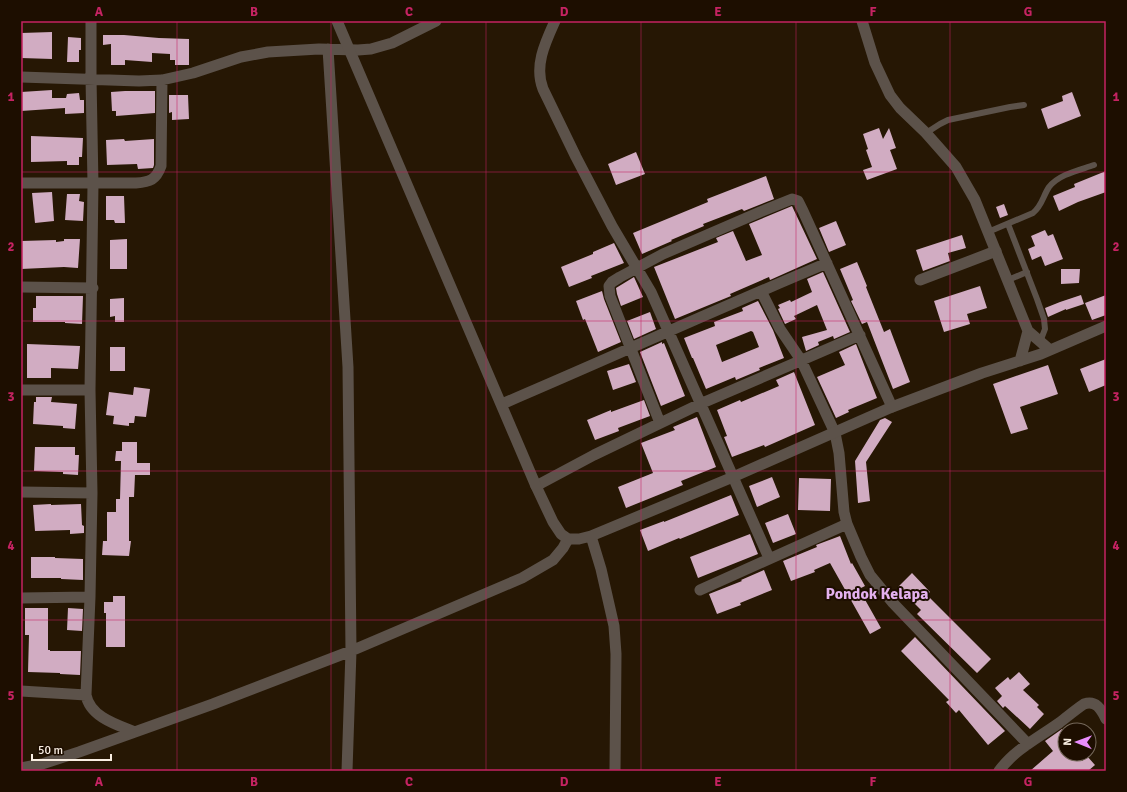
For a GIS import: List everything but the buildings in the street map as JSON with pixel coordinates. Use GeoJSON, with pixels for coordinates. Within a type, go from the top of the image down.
{"type":"FeatureCollection","features":[{"type":"Feature","properties":{"kind":"street"},"geometry":{"type":"LineString","coordinates":[[91,21],[93,288],[90,390],[92,493],[86,695],[89,705],[107,721],[136,732]]}},
{"type":"Feature","properties":{"kind":"street"},"geometry":{"type":"LineString","coordinates":[[338,21],[536,486],[557,531],[568,539],[579,539],[591,536],[733,477],[892,407],[952,384],[1050,350],[1106,326]]}},
{"type":"Feature","properties":{"kind":"street"},"geometry":{"type":"LineString","coordinates":[[21,77],[91,78],[140,81],[162,80],[193,74],[254,54],[328,49],[365,50],[382,46],[436,21]]}},
{"type":"Feature","properties":{"kind":"street"},"geometry":{"type":"LineString","coordinates":[[555,21],[545,43],[540,64],[540,81],[576,157],[612,226],[651,292],[769,558]]}},
{"type":"Feature","properties":{"kind":"street"},"geometry":{"type":"LineString","coordinates":[[862,21],[875,63],[890,95],[900,108],[926,133],[956,167],[975,200],[1028,331],[1050,350]]}},
{"type":"Feature","properties":{"kind":"street"},"geometry":{"type":"LineString","coordinates":[[328,49],[348,367],[351,651],[347,771]]}},
{"type":"Feature","properties":{"kind":"street"},"geometry":{"type":"LineString","coordinates":[[21,183],[93,184],[145,182],[154,178],[158,175],[161,166],[162,80]]}},
{"type":"Feature","properties":{"kind":"street"},"geometry":{"type":"LineString","coordinates":[[660,423],[612,301],[609,288],[610,284],[664,254],[778,204],[794,199],[798,201],[803,211],[892,407]]}},
{"type":"Feature","properties":{"kind":"street"},"geometry":{"type":"LineString","coordinates":[[920,280],[996,251]]}},
{"type":"Feature","properties":{"kind":"street"},"geometry":{"type":"LineString","coordinates":[[502,404],[827,263]]}},
{"type":"Feature","properties":{"kind":"street"},"geometry":{"type":"LineString","coordinates":[[21,287],[93,288]]}},
{"type":"Feature","properties":{"kind":"street"},"geometry":{"type":"LineString","coordinates":[[761,291],[780,329],[801,360],[835,433],[839,453],[847,524],[870,575],[880,589],[1028,744]]}},
{"type":"Feature","properties":{"kind":"street"},"geometry":{"type":"LineString","coordinates":[[1020,361],[1028,331]]}},
{"type":"Feature","properties":{"kind":"street"},"geometry":{"type":"LineString","coordinates":[[536,486],[594,455],[700,404],[860,335]]}},
{"type":"Feature","properties":{"kind":"street"},"geometry":{"type":"LineString","coordinates":[[21,390],[90,390]]}},
{"type":"Feature","properties":{"kind":"street"},"geometry":{"type":"LineString","coordinates":[[21,492],[92,493]]}},
{"type":"Feature","properties":{"kind":"street"},"geometry":{"type":"LineString","coordinates":[[700,590],[847,524]]}},
{"type":"Feature","properties":{"kind":"street"},"geometry":{"type":"LineString","coordinates":[[591,536],[601,568],[614,626],[616,654],[615,771]]}},
{"type":"Feature","properties":{"kind":"street"},"geometry":{"type":"LineString","coordinates":[[21,768],[42,764],[136,732],[351,651],[498,589],[528,574],[553,560],[564,548],[568,539]]}},
{"type":"Feature","properties":{"kind":"street"},"geometry":{"type":"LineString","coordinates":[[21,598],[90,598]]}},
{"type":"Feature","properties":{"kind":"street"},"geometry":{"type":"LineString","coordinates":[[21,691],[86,695]]}},
{"type":"Feature","properties":{"kind":"street"},"geometry":{"type":"LineString","coordinates":[[999,771],[1012,757],[1028,744],[1058,724],[1078,708],[1088,703],[1096,705],[1100,708],[1106,719]]}},
{"type":"Feature","properties":{"kind":"lane"},"geometry":{"type":"LineString","coordinates":[[926,133],[948,120],[1024,105]]}},
{"type":"Feature","properties":{"kind":"lane"},"geometry":{"type":"LineString","coordinates":[[988,232],[1033,213],[1038,209],[1047,190],[1060,177],[1094,165]]}},
{"type":"Feature","properties":{"kind":"lane"},"geometry":{"type":"LineString","coordinates":[[1008,224],[1037,299],[1045,325],[1040,342]]}},
{"type":"Feature","properties":{"kind":"lane"},"geometry":{"type":"LineString","coordinates":[[1008,280],[1027,272]]}},
{"type":"Feature","properties":{"kind":"district","name":"Pondok Kelapa"},"geometry":{"type":"Point","coordinates":[877,594]}}]}
